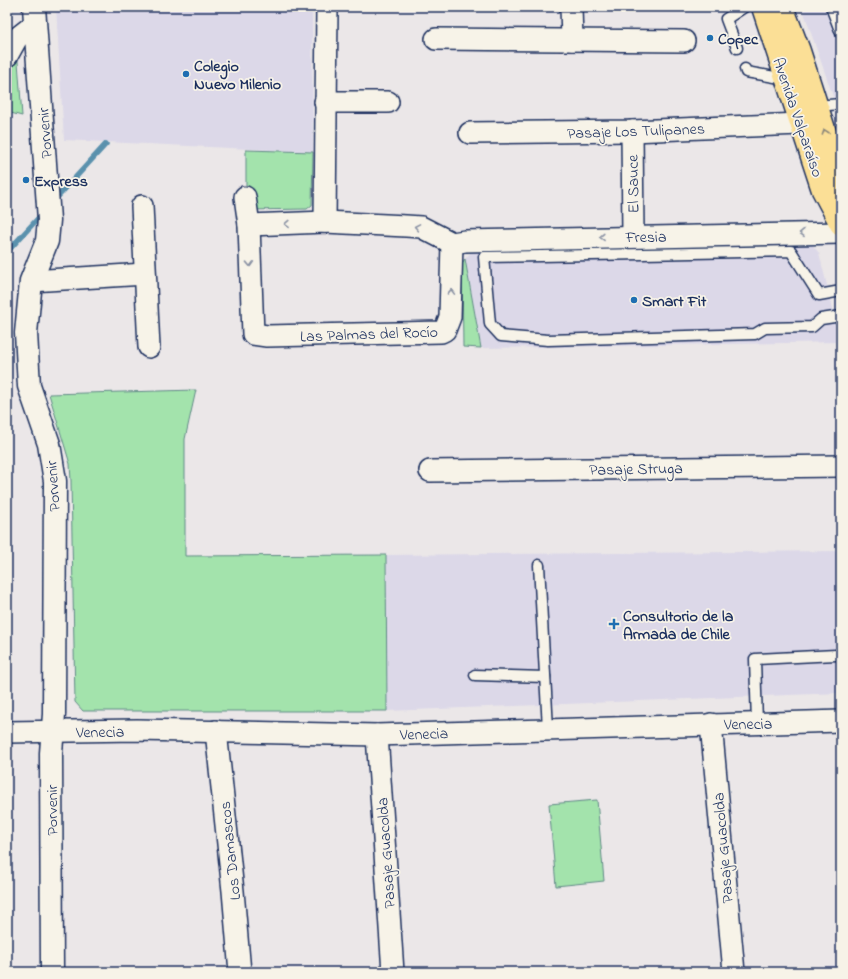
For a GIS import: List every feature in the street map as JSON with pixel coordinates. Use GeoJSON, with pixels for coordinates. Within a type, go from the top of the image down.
{"type":"FeatureCollection","features":[{"type":"Feature","properties":{"kind":"main road","name":"Avenida Valparaíso"},"geometry":{"type":"LineString","coordinates":[[763,7],[824,190],[841,224]]}},
{"type":"Feature","properties":{"kind":"main road","name":"Avenida Valparaíso"},"geometry":{"type":"LineString","coordinates":[[782,7],[841,182]]}},
{"type":"Feature","properties":{"kind":"street"},"geometry":{"type":"LineString","coordinates":[[325,222],[327,7]]}},
{"type":"Feature","properties":{"kind":"street"},"geometry":{"type":"LineString","coordinates":[[572,7],[572,40]]}},
{"type":"Feature","properties":{"kind":"street"},"geometry":{"type":"LineString","coordinates":[[7,56],[17,38],[35,16]]}},
{"type":"Feature","properties":{"kind":"street","name":"Porvenir"},"geometry":{"type":"LineString","coordinates":[[35,16],[49,220],[47,241],[32,281],[26,333],[29,386],[49,444],[54,481],[53,731],[51,753],[52,972]]}},
{"type":"Feature","properties":{"kind":"street"},"geometry":{"type":"LineString","coordinates":[[436,39],[684,41]]}},
{"type":"Feature","properties":{"kind":"street"},"geometry":{"type":"LineString","coordinates":[[325,102],[388,102]]}},
{"type":"Feature","properties":{"kind":"street","name":"Pasaje Los Tulipanes"},"geometry":{"type":"LineString","coordinates":[[470,133],[632,131],[801,124]]}},
{"type":"Feature","properties":{"kind":"street","name":"El Sauce"},"geometry":{"type":"LineString","coordinates":[[632,131],[633,236]]}},
{"type":"Feature","properties":{"kind":"street","name":"Las Palmas del Rocío"},"geometry":{"type":"LineString","coordinates":[[245,197],[249,225],[254,334],[267,336],[441,332],[445,330],[450,317],[452,243]]}},
{"type":"Feature","properties":{"kind":"street"},"geometry":{"type":"LineString","coordinates":[[142,206],[149,347]]}},
{"type":"Feature","properties":{"kind":"street"},"geometry":{"type":"LineString","coordinates":[[249,225],[325,222],[421,228],[452,243]]}},
{"type":"Feature","properties":{"kind":"street","name":"Fresia"},"geometry":{"type":"LineString","coordinates":[[452,243],[465,241],[633,236],[841,233]]}},
{"type":"Feature","properties":{"kind":"street"},"geometry":{"type":"LineString","coordinates":[[32,281],[145,274]]}},
{"type":"Feature","properties":{"kind":"street","name":"Pasaje Struga"},"geometry":{"type":"LineString","coordinates":[[430,470],[841,466]]}},
{"type":"Feature","properties":{"kind":"street","name":"Venecia"},"geometry":{"type":"LineString","coordinates":[[7,732],[216,731],[377,735],[841,721]]}},
{"type":"Feature","properties":{"kind":"street","name":"Pasaje Guacolda"},"geometry":{"type":"LineString","coordinates":[[711,724],[734,972]]}},
{"type":"Feature","properties":{"kind":"street","name":"Los Damascos"},"geometry":{"type":"LineString","coordinates":[[216,731],[240,972]]}},
{"type":"Feature","properties":{"kind":"street","name":"Pasaje Guacolda"},"geometry":{"type":"LineString","coordinates":[[377,735],[393,972]]}},
{"type":"Feature","properties":{"kind":"lane"},"geometry":{"type":"LineString","coordinates":[[737,48],[726,19],[744,7]]}},
{"type":"Feature","properties":{"kind":"lane"},"geometry":{"type":"LineString","coordinates":[[832,7],[841,33]]}},
{"type":"Feature","properties":{"kind":"lane"},"geometry":{"type":"LineString","coordinates":[[745,69],[746,72],[786,79]]}},
{"type":"Feature","properties":{"kind":"lane"},"geometry":{"type":"LineString","coordinates":[[816,106],[841,104]]}},
{"type":"Feature","properties":{"kind":"lane"},"geometry":{"type":"LineString","coordinates":[[841,291],[819,295],[791,251],[484,257],[490,324],[501,336],[548,340],[755,334],[765,328],[812,327],[821,319],[841,316]]}},
{"type":"Feature","properties":{"kind":"lane"},"geometry":{"type":"LineString","coordinates":[[539,565],[548,729]]}},
{"type":"Feature","properties":{"kind":"lane"},"geometry":{"type":"LineString","coordinates":[[757,723],[756,659],[836,655]]}},
{"type":"Feature","properties":{"kind":"lane"},"geometry":{"type":"LineString","coordinates":[[475,675],[545,677]]}},
{"type":"Feature","properties":{"kind":"shaded area","name":"Colegio Nuevo Milenio"},"geometry":{"type":"Polygon","coordinates":[[[56,7],[312,7],[313,152],[64,140],[56,7]]]}},
{"type":"Feature","properties":{"kind":"shaded area"},"geometry":{"type":"Polygon","coordinates":[[[802,7],[841,7],[841,119],[802,7]]]}},
{"type":"Feature","properties":{"kind":"shaded area"},"geometry":{"type":"Polygon","coordinates":[[[810,242],[819,253],[841,342],[481,348],[465,259],[476,247],[810,242]]]}},
{"type":"Feature","properties":{"kind":"shaded area","name":"Consultorio de la Armada de Chile"},"geometry":{"type":"Polygon","coordinates":[[[841,551],[841,693],[387,711],[386,555],[841,551]]]}},
{"type":"Feature","properties":{"kind":"shaded area"},"geometry":{"type":"Polygon","coordinates":[[[841,965],[841,972],[806,972],[806,968],[841,965]]]}},
{"type":"Feature","properties":{"kind":"green space"},"geometry":{"type":"Polygon","coordinates":[[[17,48],[22,116],[7,112],[7,66],[17,48]]]}},
{"type":"Feature","properties":{"kind":"green space"},"geometry":{"type":"Polygon","coordinates":[[[246,150],[313,152],[312,205],[307,209],[250,210],[246,193],[246,150]]]}},
{"type":"Feature","properties":{"kind":"green space"},"geometry":{"type":"Polygon","coordinates":[[[465,259],[481,348],[463,347],[462,263],[465,259]]]}},
{"type":"Feature","properties":{"kind":"green space"},"geometry":{"type":"Polygon","coordinates":[[[196,390],[185,439],[185,556],[386,555],[387,711],[83,711],[75,702],[70,464],[49,394],[196,390]]]}},
{"type":"Feature","properties":{"kind":"green space"},"geometry":{"type":"Polygon","coordinates":[[[597,800],[604,881],[556,886],[549,804],[597,800]]]}},
{"type":"Feature","properties":{"kind":"waterway"},"geometry":{"type":"LineString","coordinates":[[53,202],[106,144]]}},
{"type":"Feature","properties":{"kind":"waterway"},"geometry":{"type":"LineString","coordinates":[[7,252],[42,214]]}},
{"type":"Feature","properties":{"kind":"place","name":"Copec"},"geometry":{"type":"Point","coordinates":[710,38]}},
{"type":"Feature","properties":{"kind":"place","name":"Colegio Nuevo Milenio"},"geometry":{"type":"Point","coordinates":[186,74]}},
{"type":"Feature","properties":{"kind":"place","name":"Express"},"geometry":{"type":"Point","coordinates":[26,180]}},
{"type":"Feature","properties":{"kind":"place","name":"Smart Fit"},"geometry":{"type":"Point","coordinates":[634,300]}},
{"type":"Feature","properties":{"kind":"place","name":"Consultorio de la Armada de Chile"},"geometry":{"type":"Point","coordinates":[614,624]}}]}
